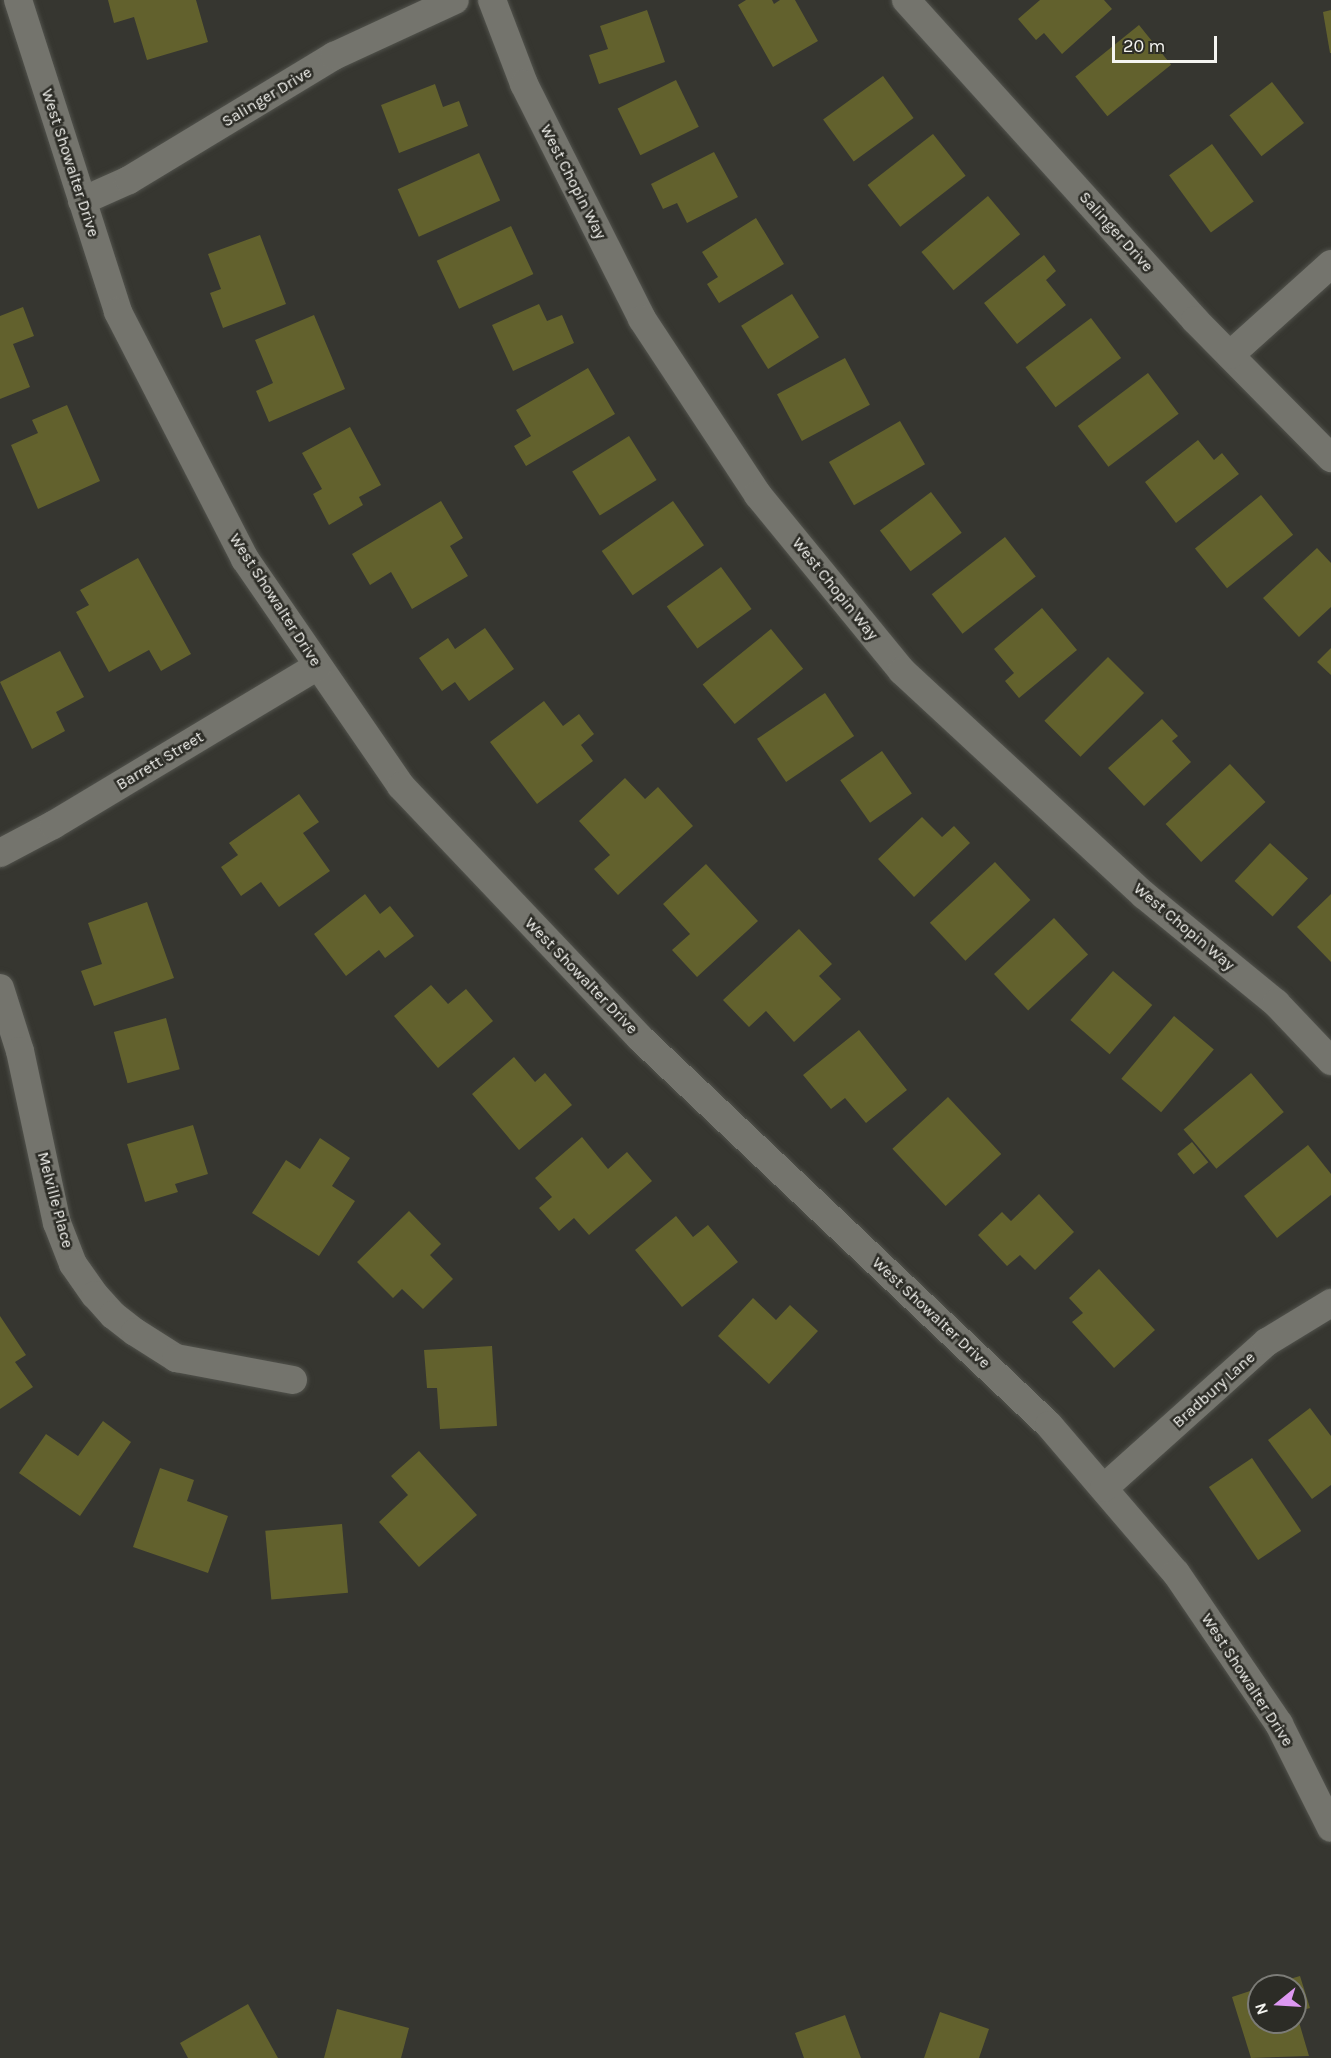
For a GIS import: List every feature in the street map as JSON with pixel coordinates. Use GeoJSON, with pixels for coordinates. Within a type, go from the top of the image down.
{"type":"FeatureCollection","features":[{"type":"Feature","properties":{"kind":"street","name":"West Showalter Drive"},"geometry":{"type":"LineString","coordinates":[[18,0],[123,322],[244,559],[401,786],[634,1032],[1049,1425],[1176,1573],[1279,1724],[1331,1828]]}},
{"type":"Feature","properties":{"kind":"street","name":"Salinger Drive"},"geometry":{"type":"LineString","coordinates":[[82,201],[129,180],[334,56],[455,0]]}},
{"type":"Feature","properties":{"kind":"street","name":"West Chopin Way"},"geometry":{"type":"LineString","coordinates":[[492,0],[524,84],[642,319],[758,495],[902,671],[1144,895],[1276,1003],[1331,1061]]}},
{"type":"Feature","properties":{"kind":"street","name":"Salinger Drive"},"geometry":{"type":"LineString","coordinates":[[906,0],[1195,320],[1331,458]]}},
{"type":"Feature","properties":{"kind":"street"},"geometry":{"type":"LineString","coordinates":[[1230,355],[1331,264]]}},
{"type":"Feature","properties":{"kind":"street","name":"Barrett Street"},"geometry":{"type":"LineString","coordinates":[[0,853],[53,825],[318,666]]}},
{"type":"Feature","properties":{"kind":"street","name":"Melville Place"},"geometry":{"type":"LineString","coordinates":[[0,988],[20,1051],[57,1223],[73,1264],[95,1295],[113,1316],[176,1358],[292,1380]]}},
{"type":"Feature","properties":{"kind":"street","name":"Bradbury Lane"},"geometry":{"type":"LineString","coordinates":[[1104,1488],[1267,1342],[1331,1303]]}},
{"type":"Feature","properties":{"kind":"building"},"geometry":{"type":"Polygon","coordinates":[[[108,0],[196,0],[208,42],[147,60],[134,17],[114,23],[108,0]]]}},
{"type":"Feature","properties":{"kind":"building"},"geometry":{"type":"Polygon","coordinates":[[[746,0],[772,0],[774,4],[780,0],[795,0],[818,41],[773,67],[738,5],[746,0]]]}},
{"type":"Feature","properties":{"kind":"building"},"geometry":{"type":"Polygon","coordinates":[[[1040,0],[1104,0],[1112,9],[1062,54],[1044,33],[1036,40],[1018,19],[1040,0]]]}},
{"type":"Feature","properties":{"kind":"building"},"geometry":{"type":"Polygon","coordinates":[[[647,10],[665,62],[599,84],[589,55],[608,49],[600,26],[647,10]]]}},
{"type":"Feature","properties":{"kind":"building"},"geometry":{"type":"Polygon","coordinates":[[[1331,10],[1331,53],[1330,53],[1323,12],[1331,10]]]}},
{"type":"Feature","properties":{"kind":"building"},"geometry":{"type":"Polygon","coordinates":[[[1139,25],[1171,65],[1107,116],[1075,77],[1139,25]]]}},
{"type":"Feature","properties":{"kind":"building"},"geometry":{"type":"Polygon","coordinates":[[[883,76],[914,118],[854,162],[823,119],[883,76]]]}},
{"type":"Feature","properties":{"kind":"building"},"geometry":{"type":"Polygon","coordinates":[[[676,80],[699,127],[640,155],[618,108],[676,80]]]}},
{"type":"Feature","properties":{"kind":"building"},"geometry":{"type":"Polygon","coordinates":[[[1272,82],[1304,123],[1261,156],[1229,115],[1272,82]]]}},
{"type":"Feature","properties":{"kind":"building"},"geometry":{"type":"Polygon","coordinates":[[[435,84],[443,107],[459,101],[468,126],[399,153],[381,105],[435,84]]]}},
{"type":"Feature","properties":{"kind":"building"},"geometry":{"type":"Polygon","coordinates":[[[933,134],[966,176],[900,227],[868,185],[933,134]]]}},
{"type":"Feature","properties":{"kind":"building"},"geometry":{"type":"Polygon","coordinates":[[[1212,144],[1254,201],[1211,233],[1169,175],[1212,144]]]}},
{"type":"Feature","properties":{"kind":"building"},"geometry":{"type":"Polygon","coordinates":[[[714,152],[738,197],[687,223],[677,203],[663,209],[651,184],[714,152]]]}},
{"type":"Feature","properties":{"kind":"building"},"geometry":{"type":"Polygon","coordinates":[[[479,153],[500,201],[419,237],[398,189],[479,153]]]}},
{"type":"Feature","properties":{"kind":"building"},"geometry":{"type":"Polygon","coordinates":[[[988,196],[1020,234],[953,290],[921,252],[988,196]]]}},
{"type":"Feature","properties":{"kind":"building"},"geometry":{"type":"Polygon","coordinates":[[[756,218],[784,264],[719,303],[707,284],[718,277],[702,252],[756,218]]]}},
{"type":"Feature","properties":{"kind":"building"},"geometry":{"type":"Polygon","coordinates":[[[511,226],[533,274],[459,309],[437,261],[511,226]]]}},
{"type":"Feature","properties":{"kind":"building"},"geometry":{"type":"Polygon","coordinates":[[[260,235],[286,304],[223,328],[210,293],[221,289],[208,254],[260,235]]]}},
{"type":"Feature","properties":{"kind":"building"},"geometry":{"type":"Polygon","coordinates":[[[1044,255],[1056,271],[1046,280],[1066,305],[1017,344],[984,303],[1044,255]]]}},
{"type":"Feature","properties":{"kind":"building"},"geometry":{"type":"Polygon","coordinates":[[[792,294],[819,337],[768,369],[741,326],[792,294]]]}},
{"type":"Feature","properties":{"kind":"building"},"geometry":{"type":"Polygon","coordinates":[[[539,304],[547,321],[562,315],[574,343],[513,371],[492,325],[539,304]]]}},
{"type":"Feature","properties":{"kind":"building"},"geometry":{"type":"Polygon","coordinates":[[[23,307],[34,336],[13,344],[30,387],[0,399],[0,316],[23,307]]]}},
{"type":"Feature","properties":{"kind":"building"},"geometry":{"type":"Polygon","coordinates":[[[314,315],[345,389],[269,422],[256,391],[273,383],[255,340],[314,315]]]}},
{"type":"Feature","properties":{"kind":"building"},"geometry":{"type":"Polygon","coordinates":[[[1091,318],[1121,358],[1056,407],[1026,367],[1091,318]]]}},
{"type":"Feature","properties":{"kind":"building"},"geometry":{"type":"Polygon","coordinates":[[[845,358],[870,405],[802,441],[777,394],[845,358]]]}},
{"type":"Feature","properties":{"kind":"building"},"geometry":{"type":"Polygon","coordinates":[[[588,368],[615,414],[526,466],[514,446],[531,436],[516,410],[588,368]]]}},
{"type":"Feature","properties":{"kind":"building"},"geometry":{"type":"Polygon","coordinates":[[[1148,373],[1179,414],[1108,467],[1078,426],[1148,373]]]}},
{"type":"Feature","properties":{"kind":"building"},"geometry":{"type":"Polygon","coordinates":[[[67,405],[100,481],[38,509],[11,445],[38,433],[32,420],[67,405]]]}},
{"type":"Feature","properties":{"kind":"building"},"geometry":{"type":"Polygon","coordinates":[[[900,421],[925,464],[854,505],[829,462],[900,421]]]}},
{"type":"Feature","properties":{"kind":"building"},"geometry":{"type":"Polygon","coordinates":[[[350,427],[381,485],[359,497],[363,505],[329,525],[313,494],[322,489],[302,453],[350,427]]]}},
{"type":"Feature","properties":{"kind":"building"},"geometry":{"type":"Polygon","coordinates":[[[629,436],[657,480],[600,516],[572,472],[629,436]]]}},
{"type":"Feature","properties":{"kind":"building"},"geometry":{"type":"Polygon","coordinates":[[[1198,440],[1214,460],[1222,453],[1239,474],[1176,523],[1145,482],[1198,440]]]}},
{"type":"Feature","properties":{"kind":"building"},"geometry":{"type":"Polygon","coordinates":[[[931,492],[962,533],[911,571],[880,531],[931,492]]]}},
{"type":"Feature","properties":{"kind":"building"},"geometry":{"type":"Polygon","coordinates":[[[1261,495],[1293,535],[1227,588],[1195,548],[1261,495]]]}},
{"type":"Feature","properties":{"kind":"building"},"geometry":{"type":"Polygon","coordinates":[[[441,501],[463,538],[450,546],[468,576],[412,609],[391,572],[370,585],[352,554],[441,501]]]}},
{"type":"Feature","properties":{"kind":"building"},"geometry":{"type":"Polygon","coordinates":[[[673,501],[704,545],[633,595],[602,551],[673,501]]]}},
{"type":"Feature","properties":{"kind":"building"},"geometry":{"type":"Polygon","coordinates":[[[1005,537],[1036,576],[962,634],[932,594],[1005,537]]]}},
{"type":"Feature","properties":{"kind":"building"},"geometry":{"type":"Polygon","coordinates":[[[1317,548],[1331,563],[1331,607],[1299,637],[1263,598],[1317,548]]]}},
{"type":"Feature","properties":{"kind":"building"},"geometry":{"type":"Polygon","coordinates":[[[138,558],[191,654],[161,671],[149,650],[109,672],[76,612],[89,605],[80,590],[138,558]]]}},
{"type":"Feature","properties":{"kind":"building"},"geometry":{"type":"Polygon","coordinates":[[[721,567],[752,609],[697,648],[667,606],[721,567]]]}},
{"type":"Feature","properties":{"kind":"building"},"geometry":{"type":"Polygon","coordinates":[[[1042,608],[1077,650],[1019,698],[1005,681],[1014,673],[994,649],[1042,608]]]}},
{"type":"Feature","properties":{"kind":"building"},"geometry":{"type":"Polygon","coordinates":[[[485,628],[514,669],[469,701],[455,682],[442,691],[419,658],[448,638],[455,649],[485,628]]]}},
{"type":"Feature","properties":{"kind":"building"},"geometry":{"type":"Polygon","coordinates":[[[771,629],[803,669],[735,724],[703,684],[771,629]]]}},
{"type":"Feature","properties":{"kind":"building"},"geometry":{"type":"Polygon","coordinates":[[[1331,648],[1331,675],[1317,662],[1331,648]]]}},
{"type":"Feature","properties":{"kind":"building"},"geometry":{"type":"Polygon","coordinates":[[[60,651],[84,697],[56,712],[65,731],[32,749],[0,682],[60,651]]]}},
{"type":"Feature","properties":{"kind":"building"},"geometry":{"type":"Polygon","coordinates":[[[1108,657],[1144,693],[1080,757],[1044,721],[1108,657]]]}},
{"type":"Feature","properties":{"kind":"building"},"geometry":{"type":"Polygon","coordinates":[[[825,693],[854,736],[786,782],[757,739],[825,693]]]}},
{"type":"Feature","properties":{"kind":"building"},"geometry":{"type":"Polygon","coordinates":[[[544,701],[563,726],[579,714],[594,734],[581,745],[593,761],[537,804],[490,742],[544,701]]]}},
{"type":"Feature","properties":{"kind":"building"},"geometry":{"type":"Polygon","coordinates":[[[1162,719],[1178,736],[1172,741],[1191,762],[1144,806],[1108,768],[1162,719]]]}},
{"type":"Feature","properties":{"kind":"building"},"geometry":{"type":"Polygon","coordinates":[[[882,751],[912,794],[870,823],[840,780],[882,751]]]}},
{"type":"Feature","properties":{"kind":"building"},"geometry":{"type":"Polygon","coordinates":[[[1230,764],[1265,802],[1201,862],[1166,824],[1230,764]]]}},
{"type":"Feature","properties":{"kind":"building"},"geometry":{"type":"Polygon","coordinates":[[[625,778],[645,799],[658,787],[693,826],[618,895],[594,869],[610,855],[579,821],[625,778]]]}},
{"type":"Feature","properties":{"kind":"building"},"geometry":{"type":"Polygon","coordinates":[[[299,794],[319,822],[303,833],[330,871],[279,907],[261,882],[241,896],[221,867],[238,855],[229,843],[299,794]]]}},
{"type":"Feature","properties":{"kind":"building"},"geometry":{"type":"Polygon","coordinates":[[[922,817],[942,837],[954,826],[970,843],[914,897],[878,859],[922,817]]]}},
{"type":"Feature","properties":{"kind":"building"},"geometry":{"type":"Polygon","coordinates":[[[1270,843],[1308,878],[1273,916],[1235,881],[1270,843]]]}},
{"type":"Feature","properties":{"kind":"building"},"geometry":{"type":"Polygon","coordinates":[[[995,862],[1030,900],[965,961],[930,923],[995,862]]]}},
{"type":"Feature","properties":{"kind":"building"},"geometry":{"type":"Polygon","coordinates":[[[706,864],[758,921],[697,977],[672,950],[690,934],[663,904],[706,864]]]}},
{"type":"Feature","properties":{"kind":"building"},"geometry":{"type":"Polygon","coordinates":[[[365,894],[380,914],[390,906],[414,936],[385,958],[379,950],[346,976],[314,934],[365,894]]]}},
{"type":"Feature","properties":{"kind":"building"},"geometry":{"type":"Polygon","coordinates":[[[1331,894],[1331,962],[1297,927],[1331,894]]]}},
{"type":"Feature","properties":{"kind":"building"},"geometry":{"type":"Polygon","coordinates":[[[147,902],[174,978],[94,1006],[81,971],[102,964],[88,923],[147,902]]]}},
{"type":"Feature","properties":{"kind":"building"},"geometry":{"type":"Polygon","coordinates":[[[1054,918],[1088,955],[1028,1010],[994,974],[1054,918]]]}},
{"type":"Feature","properties":{"kind":"building"},"geometry":{"type":"Polygon","coordinates":[[[799,929],[832,964],[819,976],[841,999],[794,1042],[766,1011],[749,1027],[723,1000],[799,929]]]}},
{"type":"Feature","properties":{"kind":"building"},"geometry":{"type":"Polygon","coordinates":[[[1113,971],[1152,1005],[1110,1054],[1070,1020],[1113,971]]]}},
{"type":"Feature","properties":{"kind":"building"},"geometry":{"type":"Polygon","coordinates":[[[431,985],[448,1004],[466,989],[493,1021],[438,1068],[394,1016],[431,985]]]}},
{"type":"Feature","properties":{"kind":"building"},"geometry":{"type":"Polygon","coordinates":[[[1174,1016],[1214,1049],[1161,1112],[1121,1079],[1174,1016]]]}},
{"type":"Feature","properties":{"kind":"building"},"geometry":{"type":"Polygon","coordinates":[[[166,1018],[180,1069],[128,1083],[114,1032],[166,1018]]]}},
{"type":"Feature","properties":{"kind":"building"},"geometry":{"type":"Polygon","coordinates":[[[859,1030],[907,1090],[866,1123],[845,1098],[831,1109],[803,1075],[859,1030]]]}},
{"type":"Feature","properties":{"kind":"building"},"geometry":{"type":"Polygon","coordinates":[[[514,1057],[535,1082],[545,1073],[572,1105],[519,1150],[472,1094],[514,1057]]]}},
{"type":"Feature","properties":{"kind":"building"},"geometry":{"type":"Polygon","coordinates":[[[1251,1073],[1284,1112],[1216,1169],[1184,1130],[1251,1073]]]}},
{"type":"Feature","properties":{"kind":"building"},"geometry":{"type":"Polygon","coordinates":[[[948,1097],[1001,1154],[946,1206],[892,1149],[948,1097]]]}},
{"type":"Feature","properties":{"kind":"building"},"geometry":{"type":"Polygon","coordinates":[[[193,1125],[208,1174],[175,1184],[178,1192],[145,1202],[127,1144],[193,1125]]]}},
{"type":"Feature","properties":{"kind":"building"},"geometry":{"type":"Polygon","coordinates":[[[582,1137],[608,1169],[627,1152],[652,1181],[589,1235],[574,1218],[559,1231],[539,1208],[552,1197],[535,1178],[582,1137]]]}},
{"type":"Feature","properties":{"kind":"building"},"geometry":{"type":"Polygon","coordinates":[[[320,1138],[350,1158],[332,1186],[355,1201],[319,1256],[252,1213],[286,1160],[300,1169],[320,1138]]]}},
{"type":"Feature","properties":{"kind":"building"},"geometry":{"type":"Polygon","coordinates":[[[1192,1142],[1208,1162],[1194,1174],[1177,1154],[1192,1142]]]}},
{"type":"Feature","properties":{"kind":"building"},"geometry":{"type":"Polygon","coordinates":[[[1308,1145],[1331,1174],[1331,1195],[1277,1238],[1244,1196],[1308,1145]]]}},
{"type":"Feature","properties":{"kind":"building"},"geometry":{"type":"Polygon","coordinates":[[[1039,1194],[1074,1232],[1035,1270],[1020,1255],[1007,1266],[978,1235],[1002,1212],[1011,1221],[1039,1194]]]}},
{"type":"Feature","properties":{"kind":"building"},"geometry":{"type":"Polygon","coordinates":[[[409,1211],[441,1244],[430,1255],[453,1279],[423,1309],[402,1289],[393,1298],[357,1262],[409,1211]]]}},
{"type":"Feature","properties":{"kind":"building"},"geometry":{"type":"Polygon","coordinates":[[[676,1216],[693,1237],[708,1225],[738,1262],[682,1307],[635,1250],[676,1216]]]}},
{"type":"Feature","properties":{"kind":"building"},"geometry":{"type":"Polygon","coordinates":[[[1099,1269],[1155,1330],[1114,1368],[1072,1322],[1083,1313],[1069,1298],[1099,1269]]]}},
{"type":"Feature","properties":{"kind":"building"},"geometry":{"type":"Polygon","coordinates":[[[753,1298],[776,1320],[790,1305],[818,1331],[769,1384],[718,1336],[753,1298]]]}},
{"type":"Feature","properties":{"kind":"building"},"geometry":{"type":"Polygon","coordinates":[[[0,1316],[26,1355],[15,1362],[33,1387],[0,1409],[0,1316]]]}},
{"type":"Feature","properties":{"kind":"building"},"geometry":{"type":"Polygon","coordinates":[[[492,1346],[497,1426],[440,1429],[437,1388],[427,1388],[424,1350],[492,1346]]]}},
{"type":"Feature","properties":{"kind":"building"},"geometry":{"type":"Polygon","coordinates":[[[1310,1408],[1331,1436],[1331,1485],[1312,1499],[1268,1440],[1310,1408]]]}},
{"type":"Feature","properties":{"kind":"building"},"geometry":{"type":"Polygon","coordinates":[[[103,1421],[131,1442],[80,1516],[19,1473],[46,1434],[78,1456],[103,1421]]]}},
{"type":"Feature","properties":{"kind":"building"},"geometry":{"type":"Polygon","coordinates":[[[419,1451],[477,1515],[419,1567],[379,1522],[408,1495],[391,1476],[419,1451]]]}},
{"type":"Feature","properties":{"kind":"building"},"geometry":{"type":"Polygon","coordinates":[[[1252,1458],[1301,1531],[1258,1560],[1209,1487],[1252,1458]]]}},
{"type":"Feature","properties":{"kind":"building"},"geometry":{"type":"Polygon","coordinates":[[[160,1468],[194,1480],[187,1501],[228,1516],[208,1573],[133,1547],[160,1468]]]}},
{"type":"Feature","properties":{"kind":"building"},"geometry":{"type":"Polygon","coordinates":[[[342,1524],[348,1593],[271,1599],[265,1531],[342,1524]]]}},
{"type":"Feature","properties":{"kind":"building"},"geometry":{"type":"Polygon","coordinates":[[[1247,1992],[1247,2034],[1302,2034],[1309,2056],[1251,2058],[1232,1997],[1247,1992]]]}},
{"type":"Feature","properties":{"kind":"building"},"geometry":{"type":"Polygon","coordinates":[[[248,2004],[278,2058],[188,2058],[180,2043],[248,2004]]]}},
{"type":"Feature","properties":{"kind":"building"},"geometry":{"type":"Polygon","coordinates":[[[337,2009],[409,2028],[401,2058],[324,2058],[337,2009]]]}},
{"type":"Feature","properties":{"kind":"building"},"geometry":{"type":"Polygon","coordinates":[[[940,2012],[989,2029],[979,2058],[924,2058],[940,2012]]]}},
{"type":"Feature","properties":{"kind":"building"},"geometry":{"type":"Polygon","coordinates":[[[845,2015],[861,2058],[804,2058],[795,2033],[845,2015]]]}}]}
